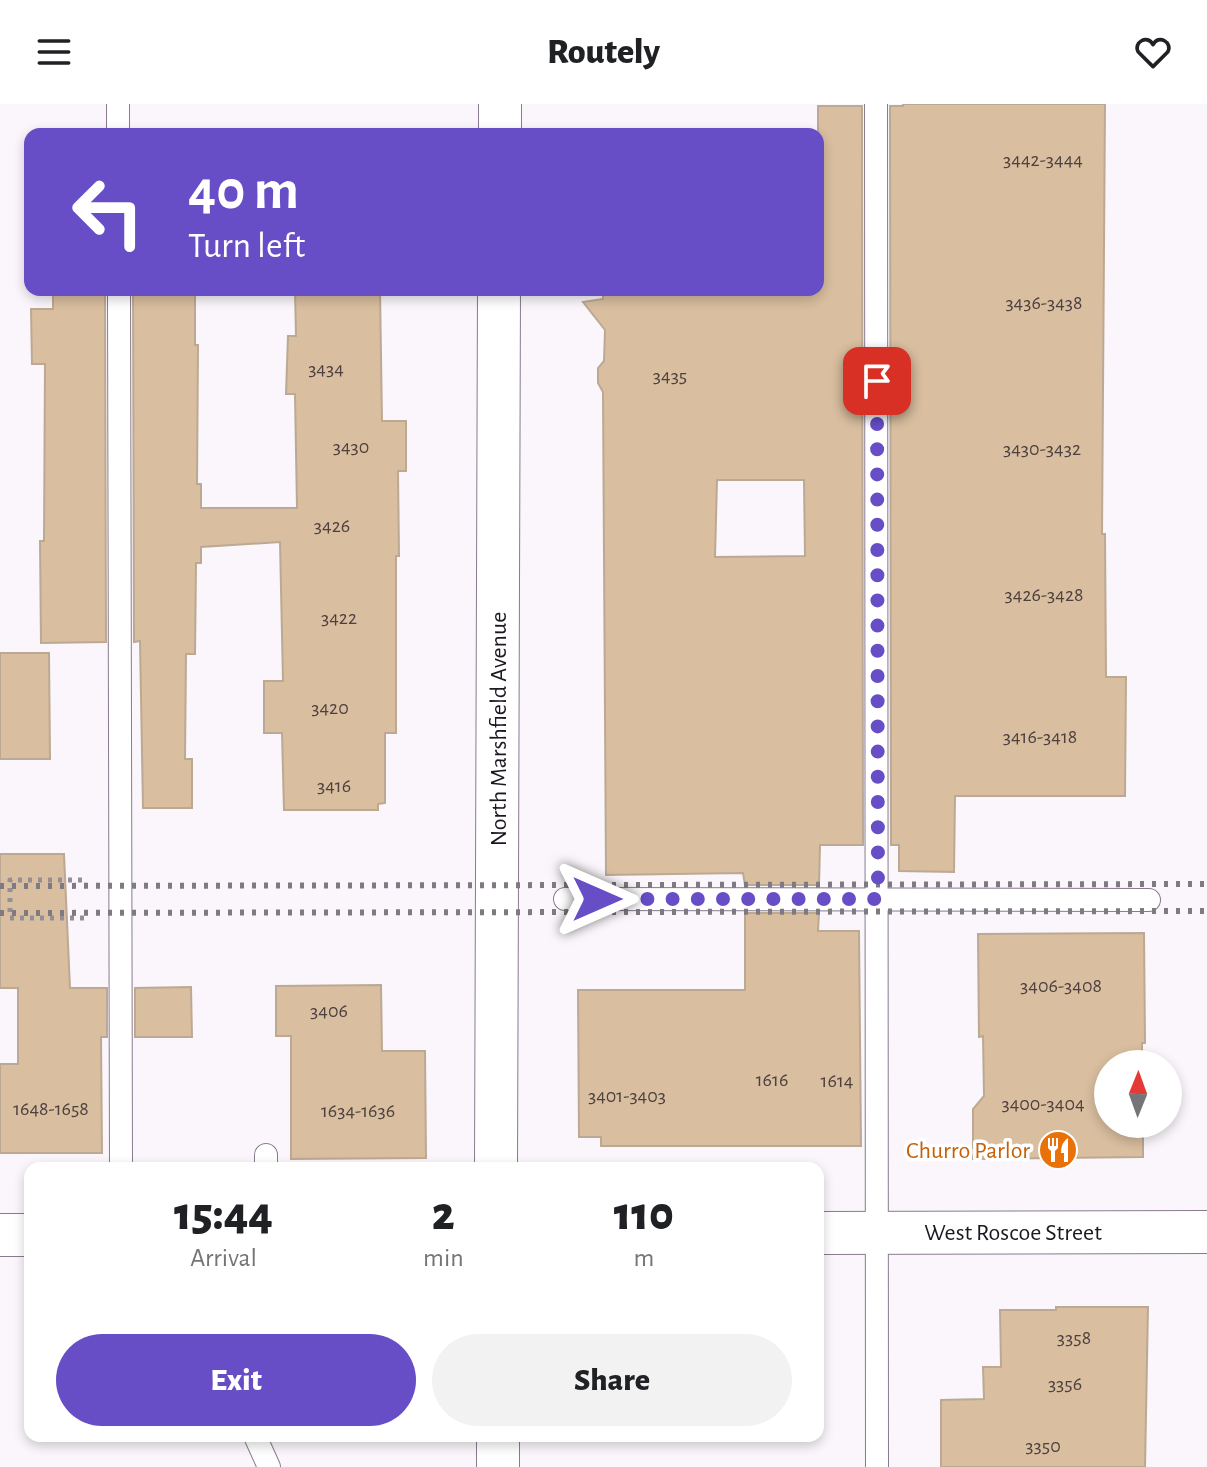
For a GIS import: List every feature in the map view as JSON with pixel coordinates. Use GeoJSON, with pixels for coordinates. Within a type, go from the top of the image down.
{"type":"FeatureCollection","features":[{"type":"Feature","properties":{"kind":"street"},"geometry":{"type":"LineString","coordinates":[[500,104],[500,128]]}},
{"type":"Feature","properties":{"kind":"street","name":"North Marshfield Avenue"},"geometry":{"type":"LineString","coordinates":[[496,1162],[499,296]]}},
{"type":"Feature","properties":{"kind":"street","name":"West Roscoe Street"},"geometry":{"type":"LineString","coordinates":[[824,1233],[1207,1232]]}},
{"type":"Feature","properties":{"kind":"street"},"geometry":{"type":"LineString","coordinates":[[0,1235],[24,1235]]}},
{"type":"Feature","properties":{"kind":"street"},"geometry":{"type":"LineString","coordinates":[[498,1442],[498,1467]]}},
{"type":"Feature","properties":{"kind":"lane"},"geometry":{"type":"LineString","coordinates":[[118,104],[118,128]]}},
{"type":"Feature","properties":{"kind":"lane"},"geometry":{"type":"LineString","coordinates":[[876,104],[877,1467]]}},
{"type":"Feature","properties":{"kind":"lane"},"geometry":{"type":"LineString","coordinates":[[119,296],[121,1162]]}},
{"type":"Feature","properties":{"kind":"lane"},"geometry":{"type":"LineString","coordinates":[[565,899],[1149,900]]}},
{"type":"Feature","properties":{"kind":"lane"},"geometry":{"type":"LineString","coordinates":[[258,1442],[269,1467]]}},
{"type":"Feature","properties":{"kind":"path"},"geometry":{"type":"LineString","coordinates":[[121,879],[10,880],[10,918],[121,919]]}},
{"type":"Feature","properties":{"kind":"building"},"geometry":{"type":"Polygon","coordinates":[[[1105,104],[1102,534],[1105,534],[1106,677],[1126,677],[1125,796],[955,796],[954,872],[899,871],[899,845],[891,845],[890,106],[1105,104]]]}},
{"type":"Feature","properties":{"kind":"building"},"geometry":{"type":"Polygon","coordinates":[[[818,106],[862,106],[863,845],[820,845],[819,885],[745,885],[743,873],[606,875],[603,392],[598,383],[598,368],[604,361],[605,330],[583,302],[603,299],[603,296],[824,296],[824,128],[818,128],[818,106]],[[717,480],[715,557],[805,556],[804,480],[717,480]]]}},
{"type":"Feature","properties":{"kind":"building"},"geometry":{"type":"Polygon","coordinates":[[[53,296],[105,296],[106,642],[41,643],[40,541],[44,541],[45,364],[32,364],[31,309],[53,309],[53,296]]]}},
{"type":"Feature","properties":{"kind":"building"},"geometry":{"type":"Polygon","coordinates":[[[133,296],[195,296],[195,345],[198,345],[197,484],[201,484],[201,508],[297,508],[295,394],[286,394],[288,336],[296,336],[295,296],[380,296],[382,421],[406,421],[406,471],[398,471],[396,733],[385,733],[385,803],[378,804],[378,810],[284,810],[282,733],[264,733],[264,681],[283,681],[280,542],[201,547],[201,563],[196,563],[195,654],[186,654],[185,759],[192,759],[192,808],[143,808],[140,641],[134,642],[133,296]]]}},
{"type":"Feature","properties":{"kind":"building"},"geometry":{"type":"Polygon","coordinates":[[[0,653],[49,653],[50,759],[0,759],[0,653]]]}},
{"type":"Feature","properties":{"kind":"building"},"geometry":{"type":"Polygon","coordinates":[[[0,854],[64,854],[70,988],[107,988],[107,1037],[101,1037],[102,1153],[0,1153],[0,1064],[18,1064],[18,988],[0,988],[0,854]]]}},
{"type":"Feature","properties":{"kind":"building"},"geometry":{"type":"Polygon","coordinates":[[[745,913],[819,913],[818,931],[859,931],[861,1146],[601,1146],[601,1137],[579,1137],[578,990],[745,990],[745,913]]]}},
{"type":"Feature","properties":{"kind":"building"},"geometry":{"type":"Polygon","coordinates":[[[1144,933],[1145,1043],[1142,1043],[1142,1050],[1094,1050],[1094,1138],[1143,1138],[1143,1157],[973,1159],[973,1109],[984,1096],[983,1036],[979,1037],[978,934],[1144,933]]]}},
{"type":"Feature","properties":{"kind":"building"},"geometry":{"type":"Polygon","coordinates":[[[381,985],[382,1051],[425,1051],[426,1158],[291,1159],[291,1036],[276,1036],[276,986],[381,985]]]}},
{"type":"Feature","properties":{"kind":"building"},"geometry":{"type":"Polygon","coordinates":[[[191,987],[192,1037],[135,1037],[135,988],[191,987]]]}},
{"type":"Feature","properties":{"kind":"building"},"geometry":{"type":"Polygon","coordinates":[[[1056,1307],[1148,1307],[1145,1467],[941,1467],[941,1400],[984,1399],[983,1367],[1001,1367],[1000,1310],[1056,1310],[1056,1307]]]}},
{"type":"Feature","properties":{"kind":"railway"},"geometry":{"type":"LineString","coordinates":[[0,886],[1207,884]]}},
{"type":"Feature","properties":{"kind":"railway"},"geometry":{"type":"LineString","coordinates":[[0,913],[1207,911]]}},
{"type":"Feature","properties":{"kind":"place","name":"Churro Parlor"},"geometry":{"type":"Point","coordinates":[1058,1150]}},
{"type":"Feature","properties":{"kind":"route"},"geometry":{"type":"LineString","coordinates":[[597,899],[878,899],[877,381]]}}]}
